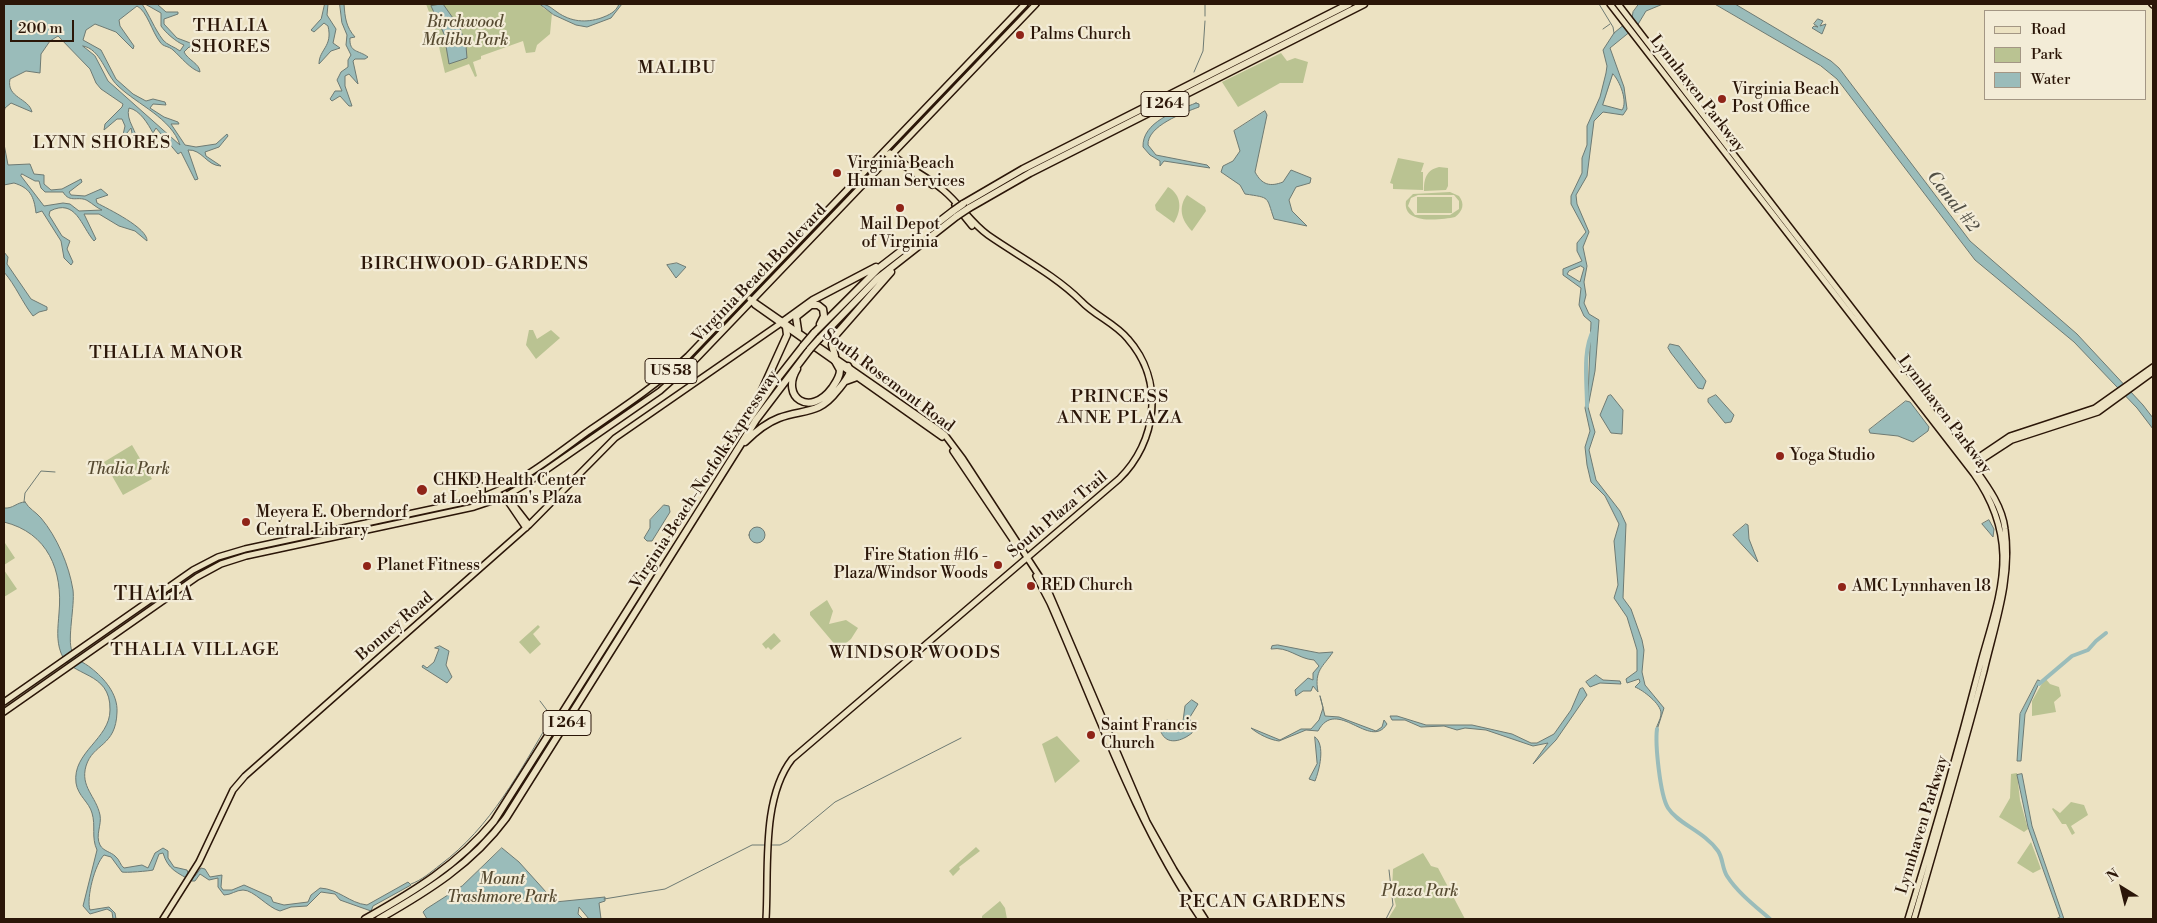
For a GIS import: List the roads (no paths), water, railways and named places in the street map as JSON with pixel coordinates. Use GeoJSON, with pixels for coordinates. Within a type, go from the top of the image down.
{"type":"FeatureCollection","features":[{"type":"Feature","properties":{"kind":"highway","name":"Virginia Beach-Norfolk Expressway"},"geometry":{"type":"LineString","coordinates":[[966,206],[1023,169],[1349,4]]}},
{"type":"Feature","properties":{"kind":"highway","name":"Virginia Beach-Norfolk Expressway"},"geometry":{"type":"LineString","coordinates":[[365,919],[424,884],[452,864],[479,839],[498,816],[768,391],[864,282],[902,249],[955,209],[966,206],[1364,4]]}},
{"type":"Feature","properties":{"kind":"highway","name":"Virginia Beach-Norfolk Expressway"},"geometry":{"type":"LineString","coordinates":[[816,336],[955,209]]}},
{"type":"Feature","properties":{"kind":"highway"},"geometry":{"type":"LineString","coordinates":[[739,434],[763,389],[787,335],[784,323],[806,304],[862,276],[902,249]]}},
{"type":"Feature","properties":{"kind":"highway"},"geometry":{"type":"LineString","coordinates":[[805,355],[793,376],[792,386],[797,397],[808,403],[822,399],[836,382],[840,373],[832,345],[834,337],[910,252]]}},
{"type":"Feature","properties":{"kind":"highway"},"geometry":{"type":"LineString","coordinates":[[798,330],[797,315],[809,306],[815,305],[821,308],[824,314],[816,336]]}},
{"type":"Feature","properties":{"kind":"highway","name":"Virginia Beach-Norfolk Expressway"},"geometry":{"type":"LineString","coordinates":[[380,919],[427,892],[461,867],[503,823],[733,456],[769,401],[805,355],[807,347]]}},
{"type":"Feature","properties":{"kind":"highway"},"geometry":{"type":"LineString","coordinates":[[733,456],[761,428],[778,418],[823,406],[845,381],[849,369]]}},
{"type":"Feature","properties":{"kind":"highway"},"geometry":{"type":"LineString","coordinates":[[845,381],[857,377]]}},
{"type":"Feature","properties":{"kind":"main road","name":"Virginia Beach Boulevard"},"geometry":{"type":"LineString","coordinates":[[4,702],[193,570],[226,554],[477,499],[498,491],[525,476],[656,384],[688,356],[1026,4]]}},
{"type":"Feature","properties":{"kind":"main road","name":"Virginia Beach Boulevard"},"geometry":{"type":"LineString","coordinates":[[4,712],[197,577],[229,561],[462,510],[505,496],[526,484],[666,386],[696,359],[1036,4]]}},
{"type":"Feature","properties":{"kind":"main road","name":"Lynnhaven Parkway"},"geometry":{"type":"LineString","coordinates":[[1610,4],[1635,31],[1993,495],[2004,522],[2008,553],[2007,579],[1957,774],[1914,919]]}},
{"type":"Feature","properties":{"kind":"main road","name":"Lynnhaven Parkway"},"geometry":{"type":"LineString","coordinates":[[1618,4],[1626,20]]}},
{"type":"Feature","properties":{"kind":"main road","name":"South Plaza Trail"},"geometry":{"type":"LineString","coordinates":[[766,919],[771,806],[775,789],[784,770],[796,754],[1126,473],[1140,453],[1150,426],[1152,393],[1147,374],[1138,353],[1117,328],[955,209],[935,183],[890,156],[885,151]]}},
{"type":"Feature","properties":{"kind":"main road"},"geometry":{"type":"LineString","coordinates":[[746,296],[784,323]]}},
{"type":"Feature","properties":{"kind":"main road","name":"South Rosemont Road"},"geometry":{"type":"LineString","coordinates":[[784,323],[798,330],[849,369],[945,435],[1054,601],[1147,822],[1205,919]]}},
{"type":"Feature","properties":{"kind":"main road","name":"South Rosemont Road"},"geometry":{"type":"LineString","coordinates":[[784,323],[835,358]]}},
{"type":"Feature","properties":{"kind":"main road","name":"Bonney Road"},"geometry":{"type":"LineString","coordinates":[[163,919],[195,869],[230,797],[243,778],[528,526],[615,438],[784,323]]}},
{"type":"Feature","properties":{"kind":"main road"},"geometry":{"type":"LineString","coordinates":[[1970,465],[2010,436],[2085,413],[2118,395],[2153,367]]}},
{"type":"Feature","properties":{"kind":"main road","name":"South Rosemont Road"},"geometry":{"type":"LineString","coordinates":[[849,369],[901,411],[940,435],[1027,558],[1050,603],[1147,830],[1176,882],[1200,919]]}},
{"type":"Feature","properties":{"kind":"main road"},"geometry":{"type":"LineString","coordinates":[[2130,385],[2153,372]]}},
{"type":"Feature","properties":{"kind":"main road","name":"Lynnhaven Parkway"},"geometry":{"type":"LineString","coordinates":[[1908,919],[1952,774],[2002,579],[2003,556],[1999,526],[1987,494],[1970,465]]}},
{"type":"Feature","properties":{"kind":"main road"},"geometry":{"type":"LineString","coordinates":[[469,476],[482,488],[477,499]]}},
{"type":"Feature","properties":{"kind":"main road"},"geometry":{"type":"LineString","coordinates":[[498,491],[505,496],[528,526]]}},
{"type":"Feature","properties":{"kind":"water"},"geometry":{"type":"Polygon","coordinates":[[[4,4],[142,4],[163,40],[180,51],[184,45],[171,37],[161,26],[161,13],[145,4],[157,4],[166,12],[178,12],[178,14],[164,19],[164,24],[177,38],[201,47],[199,50],[189,47],[184,52],[198,67],[200,72],[189,66],[171,49],[161,44],[144,12],[137,6],[119,20],[120,26],[134,46],[133,49],[116,32],[95,24],[86,30],[83,40],[101,50],[116,79],[133,94],[146,101],[153,99],[165,102],[166,105],[153,104],[150,108],[164,117],[178,122],[179,124],[171,124],[185,145],[196,147],[216,144],[227,134],[228,136],[219,147],[205,152],[206,156],[221,166],[212,163],[193,150],[188,150],[198,179],[195,180],[181,152],[178,154],[156,128],[153,133],[137,111],[129,108],[128,112],[138,144],[134,144],[131,128],[122,139],[125,126],[122,119],[117,119],[104,130],[105,124],[123,104],[101,89],[90,69],[58,36],[50,41],[41,54],[40,73],[26,71],[10,79],[11,90],[30,107],[32,112],[11,103],[5,108],[4,113],[4,4]],[[83,46],[95,56],[108,81],[180,145],[176,135],[162,119],[118,86],[99,57],[89,48],[83,46]]]}},
{"type":"Feature","properties":{"kind":"water"},"geometry":{"type":"Polygon","coordinates":[[[325,4],[328,4],[327,15],[336,29],[333,43],[340,48],[331,51],[319,64],[329,39],[328,26],[324,23],[314,32],[311,30],[321,19],[325,4]]]}},
{"type":"Feature","properties":{"kind":"water"},"geometry":{"type":"Polygon","coordinates":[[[340,4],[344,4],[347,22],[355,37],[350,38],[351,46],[355,51],[368,57],[353,61],[358,84],[349,74],[345,76],[345,86],[352,106],[349,106],[340,96],[332,101],[330,99],[335,91],[342,91],[337,80],[341,72],[348,67],[348,60],[351,55],[346,45],[347,35],[342,23],[340,4]]]}},
{"type":"Feature","properties":{"kind":"water"},"geometry":{"type":"Polygon","coordinates":[[[443,4],[460,28],[466,46],[467,58],[449,64],[444,34],[431,6],[443,4]]]}},
{"type":"Feature","properties":{"kind":"water"},"geometry":{"type":"Polygon","coordinates":[[[540,4],[547,5],[573,20],[584,21],[607,16],[619,4],[622,4],[611,18],[587,27],[576,25],[554,15],[540,4]]]}},
{"type":"Feature","properties":{"kind":"water"},"geometry":{"type":"Polygon","coordinates":[[[1639,4],[1663,4],[1646,11],[1637,26],[1610,48],[1624,87],[1627,109],[1623,115],[1603,112],[1594,121],[1587,176],[1576,195],[1577,204],[1589,232],[1583,247],[1587,266],[1584,282],[1586,295],[1584,303],[1589,314],[1599,320],[1595,371],[1588,407],[1595,432],[1589,450],[1596,480],[1620,511],[1626,524],[1623,598],[1631,609],[1642,640],[1644,650],[1642,672],[1645,685],[1664,708],[1656,733],[1661,716],[1660,709],[1651,698],[1635,687],[1640,682],[1639,679],[1627,683],[1626,679],[1637,671],[1637,650],[1627,617],[1614,598],[1618,585],[1614,541],[1619,524],[1605,496],[1591,482],[1585,447],[1590,431],[1585,408],[1588,396],[1591,322],[1584,316],[1579,305],[1581,288],[1563,275],[1563,269],[1582,261],[1577,251],[1577,243],[1586,232],[1571,204],[1571,196],[1582,173],[1582,158],[1587,145],[1587,126],[1600,97],[1606,73],[1607,66],[1603,50],[1614,33],[1632,18],[1633,12],[1639,4]],[[1613,74],[1603,105],[1622,110],[1624,102],[1622,92],[1613,74]],[[1581,266],[1569,271],[1567,274],[1580,282],[1584,268],[1581,266]]]}},
{"type":"Feature","properties":{"kind":"water"},"geometry":{"type":"Polygon","coordinates":[[[1715,4],[1735,4],[1831,61],[1839,68],[1970,241],[2077,334],[2143,405],[2153,418],[2153,429],[2137,408],[2074,342],[1975,260],[1837,79],[1821,66],[1715,4]]]}},
{"type":"Feature","properties":{"kind":"water"},"geometry":{"type":"Polygon","coordinates":[[[1818,19],[1823,21],[1820,26],[1826,24],[1822,34],[1812,28],[1814,26],[1818,27],[1814,24],[1818,19]]]}},
{"type":"Feature","properties":{"kind":"water"},"geometry":{"type":"Polygon","coordinates":[[[1196,103],[1199,104],[1199,107],[1159,126],[1149,138],[1148,145],[1156,155],[1207,165],[1210,168],[1164,161],[1160,166],[1160,161],[1150,155],[1143,147],[1144,138],[1148,131],[1154,124],[1170,114],[1196,103]]]}},
{"type":"Feature","properties":{"kind":"water"},"geometry":{"type":"Polygon","coordinates":[[[1265,111],[1267,115],[1255,172],[1260,180],[1267,184],[1283,182],[1291,170],[1311,178],[1310,183],[1296,187],[1289,200],[1292,211],[1307,226],[1274,219],[1266,199],[1245,194],[1240,185],[1221,172],[1223,166],[1233,161],[1240,151],[1234,131],[1265,111]]]}},
{"type":"Feature","properties":{"kind":"water"},"geometry":{"type":"Polygon","coordinates":[[[4,144],[8,165],[30,164],[34,174],[44,175],[44,184],[51,190],[62,189],[81,179],[82,182],[69,192],[71,195],[85,196],[101,189],[108,195],[96,199],[97,203],[135,225],[146,236],[147,241],[135,231],[119,226],[99,214],[84,214],[96,239],[94,241],[72,211],[66,208],[59,208],[50,211],[49,215],[62,236],[70,241],[67,249],[73,262],[71,265],[64,258],[61,241],[42,211],[36,213],[34,202],[27,190],[14,183],[4,185],[4,144]],[[22,174],[21,176],[44,206],[63,203],[70,204],[79,211],[102,210],[85,199],[69,198],[63,192],[45,192],[41,188],[39,181],[35,181],[22,174]]]}},
{"type":"Feature","properties":{"kind":"water"},"geometry":{"type":"Polygon","coordinates":[[[4,252],[8,257],[7,264],[31,299],[47,307],[47,310],[33,316],[4,272],[4,252]]]}},
{"type":"Feature","properties":{"kind":"water"},"geometry":{"type":"Polygon","coordinates":[[[677,263],[686,267],[676,278],[667,265],[677,263]]]}},
{"type":"Feature","properties":{"kind":"water"},"geometry":{"type":"Polygon","coordinates":[[[1670,344],[1679,346],[1706,381],[1703,389],[1698,388],[1671,353],[1668,348],[1670,344]]]}},
{"type":"Feature","properties":{"kind":"water"},"geometry":{"type":"Polygon","coordinates":[[[1611,395],[1623,410],[1622,434],[1611,433],[1600,415],[1608,396],[1611,395]]]}},
{"type":"Feature","properties":{"kind":"water"},"geometry":{"type":"Polygon","coordinates":[[[1716,395],[1734,415],[1731,422],[1725,423],[1708,402],[1708,399],[1716,395]]]}},
{"type":"Feature","properties":{"kind":"water"},"geometry":{"type":"Polygon","coordinates":[[[1906,401],[1910,402],[1929,427],[1928,431],[1913,442],[1898,436],[1870,433],[1869,430],[1906,401]]]}},
{"type":"Feature","properties":{"kind":"water"},"geometry":{"type":"Polygon","coordinates":[[[25,502],[47,526],[62,552],[69,571],[73,590],[70,639],[72,651],[78,659],[101,677],[113,693],[117,705],[116,723],[113,732],[89,759],[85,773],[87,786],[100,815],[98,838],[101,847],[115,856],[124,868],[142,865],[148,868],[155,853],[163,848],[168,851],[168,858],[174,867],[187,870],[188,873],[195,876],[201,868],[205,869],[210,877],[222,875],[221,887],[223,890],[232,890],[244,885],[271,897],[273,902],[284,905],[308,902],[311,895],[320,888],[333,891],[355,902],[367,905],[408,882],[411,885],[373,906],[371,911],[340,900],[335,894],[321,892],[307,906],[291,907],[280,911],[247,891],[240,890],[224,895],[218,887],[218,878],[209,880],[200,874],[195,881],[192,881],[171,867],[163,853],[159,854],[153,870],[128,872],[122,872],[111,857],[104,855],[97,866],[92,881],[89,905],[90,910],[109,907],[115,913],[116,919],[113,919],[112,912],[107,909],[90,914],[83,906],[97,850],[94,841],[92,813],[77,788],[76,772],[85,754],[98,738],[108,720],[110,710],[109,697],[97,681],[73,667],[61,653],[58,638],[60,597],[58,582],[55,568],[42,544],[19,527],[4,522],[4,508],[25,502]]]}},
{"type":"Feature","properties":{"kind":"water"},"geometry":{"type":"Polygon","coordinates":[[[664,505],[669,506],[670,512],[652,541],[647,541],[644,538],[650,528],[650,520],[664,505]]]}},
{"type":"Feature","properties":{"kind":"water"},"geometry":{"type":"Polygon","coordinates":[[[1989,520],[1994,529],[1993,537],[1982,524],[1989,520]]]}},
{"type":"Feature","properties":{"kind":"water"},"geometry":{"type":"Polygon","coordinates":[[[1746,524],[1748,525],[1749,539],[1758,562],[1733,535],[1746,524]]]}},
{"type":"Feature","properties":{"kind":"water"},"geometry":{"type":"Polygon","coordinates":[[[757,527],[763,529],[765,535],[763,541],[757,543],[751,541],[749,535],[751,529],[757,527]]]}},
{"type":"Feature","properties":{"kind":"water"},"geometry":{"type":"Polygon","coordinates":[[[1278,645],[1319,653],[1333,652],[1318,674],[1318,692],[1313,686],[1311,691],[1303,691],[1296,696],[1295,690],[1308,678],[1313,680],[1313,673],[1319,666],[1314,660],[1283,649],[1271,649],[1272,646],[1278,645]]]}},
{"type":"Feature","properties":{"kind":"water"},"geometry":{"type":"Polygon","coordinates":[[[440,646],[449,651],[446,665],[452,677],[447,683],[422,667],[423,665],[427,668],[434,662],[439,649],[435,648],[440,646]]]}},
{"type":"Feature","properties":{"kind":"water"},"geometry":{"type":"Polygon","coordinates":[[[1596,675],[1603,680],[1620,681],[1621,684],[1600,683],[1590,687],[1586,682],[1596,675]]]}},
{"type":"Feature","properties":{"kind":"water"},"geometry":{"type":"Polygon","coordinates":[[[2038,680],[2040,681],[2025,714],[2021,761],[2017,761],[2020,714],[2038,680]]]}},
{"type":"Feature","properties":{"kind":"water"},"geometry":{"type":"Polygon","coordinates":[[[1583,688],[1587,695],[1556,740],[1533,764],[1548,743],[1533,746],[1486,730],[1465,728],[1457,730],[1444,726],[1421,727],[1405,720],[1392,720],[1390,716],[1397,716],[1426,725],[1472,725],[1512,734],[1531,743],[1537,743],[1554,734],[1571,710],[1580,689],[1583,688]]]}},
{"type":"Feature","properties":{"kind":"water"},"geometry":{"type":"Polygon","coordinates":[[[1192,700],[1198,704],[1190,717],[1192,733],[1175,741],[1167,739],[1161,732],[1162,724],[1167,720],[1176,723],[1183,721],[1185,706],[1192,700]]]}},
{"type":"Feature","properties":{"kind":"water"},"geometry":{"type":"Polygon","coordinates":[[[1323,708],[1325,716],[1339,717],[1376,731],[1382,727],[1384,720],[1387,724],[1380,731],[1372,732],[1334,719],[1326,722],[1318,731],[1306,730],[1279,741],[1264,736],[1251,728],[1280,740],[1301,729],[1311,729],[1319,720],[1323,708]]]}},
{"type":"Feature","properties":{"kind":"water"},"geometry":{"type":"Polygon","coordinates":[[[1315,737],[1321,752],[1320,765],[1315,781],[1309,779],[1317,764],[1315,737]]]}},
{"type":"Feature","properties":{"kind":"water"},"geometry":{"type":"Polygon","coordinates":[[[2022,774],[2032,826],[2064,919],[2056,919],[2060,917],[2028,827],[2017,775],[2022,774]]]}},
{"type":"Feature","properties":{"kind":"water","name":"Mount Trashmore Park"},"geometry":{"type":"Polygon","coordinates":[[[502,848],[519,862],[555,902],[605,897],[605,901],[599,903],[601,919],[589,919],[579,907],[578,914],[583,919],[427,919],[423,912],[426,909],[462,886],[502,848]]]}},
{"type":"Feature","properties":{"kind":"waterway"},"geometry":{"type":"LineString","coordinates":[[1205,4],[1205,16]]}},
{"type":"Feature","properties":{"kind":"waterway"},"geometry":{"type":"LineString","coordinates":[[1599,4],[1613,27],[1614,33]]}},
{"type":"Feature","properties":{"kind":"waterway"},"geometry":{"type":"LineString","coordinates":[[1194,72],[1203,51],[1205,21]]}},
{"type":"Feature","properties":{"kind":"waterway"},"geometry":{"type":"LineString","coordinates":[[1603,29],[1610,24]]}},
{"type":"Feature","properties":{"kind":"waterway"},"geometry":{"type":"LineString","coordinates":[[1587,406],[1587,356],[1590,337],[1594,329]]}},
{"type":"Feature","properties":{"kind":"waterway"},"geometry":{"type":"LineString","coordinates":[[24,502],[25,493],[41,471],[55,472]]}},
{"type":"Feature","properties":{"kind":"waterway"},"geometry":{"type":"LineString","coordinates":[[2039,684],[2072,656],[2088,650],[2106,633]]}},
{"type":"Feature","properties":{"kind":"waterway"},"geometry":{"type":"LineString","coordinates":[[411,884],[426,876],[458,850],[475,833],[503,797],[552,717],[540,701]]}},
{"type":"Feature","properties":{"kind":"waterway"},"geometry":{"type":"LineString","coordinates":[[1657,729],[1659,769],[1668,808],[1678,819],[1712,844],[1720,854],[1725,873],[1731,882],[1770,919]]}},
{"type":"Feature","properties":{"kind":"waterway"},"geometry":{"type":"LineString","coordinates":[[770,845],[780,845],[788,841],[835,802],[961,738]]}},
{"type":"Feature","properties":{"kind":"waterway"},"geometry":{"type":"LineString","coordinates":[[604,899],[665,889],[752,845],[766,845]]}},
{"type":"Feature","properties":{"kind":"waterway"},"geometry":{"type":"LineString","coordinates":[[1386,919],[1393,905],[1389,870]]}},
{"type":"Feature","properties":{"kind":"place","name":"Palms Church"},"geometry":{"type":"Point","coordinates":[1020,35]}},
{"type":"Feature","properties":{"kind":"place","name":"Virginia Beach Post Office"},"geometry":{"type":"Point","coordinates":[1722,99]}},
{"type":"Feature","properties":{"kind":"place","name":"Virginia Beach Human Services"},"geometry":{"type":"Point","coordinates":[837,173]}},
{"type":"Feature","properties":{"kind":"place","name":"Mail Depot of Virginia"},"geometry":{"type":"Point","coordinates":[900,208]}},
{"type":"Feature","properties":{"kind":"place","name":"Yoga Studio"},"geometry":{"type":"Point","coordinates":[1780,456]}},
{"type":"Feature","properties":{"kind":"place","name":"CHKD Health Center at Loehmann's Plaza"},"geometry":{"type":"Point","coordinates":[422,490]}},
{"type":"Feature","properties":{"kind":"place","name":"Meyera E. Oberndorf Central Library"},"geometry":{"type":"Point","coordinates":[246,522]}},
{"type":"Feature","properties":{"kind":"place","name":"Fire Station #16 - Plaza/Windsor Woods"},"geometry":{"type":"Point","coordinates":[998,565]}},
{"type":"Feature","properties":{"kind":"place","name":"Planet Fitness"},"geometry":{"type":"Point","coordinates":[367,566]}},
{"type":"Feature","properties":{"kind":"place","name":"RED Church"},"geometry":{"type":"Point","coordinates":[1031,586]}},
{"type":"Feature","properties":{"kind":"place","name":"AMC Lynnhaven 18"},"geometry":{"type":"Point","coordinates":[1842,587]}},
{"type":"Feature","properties":{"kind":"place","name":"Saint Francis Church"},"geometry":{"type":"Point","coordinates":[1091,735]}},
{"type":"Feature","properties":{"kind":"district","name":"THALIA SHORES"},"geometry":{"type":"Point","coordinates":[231,37]}},
{"type":"Feature","properties":{"kind":"district","name":"MALIBU"},"geometry":{"type":"Point","coordinates":[677,69]}},
{"type":"Feature","properties":{"kind":"district","name":"LYNN SHORES"},"geometry":{"type":"Point","coordinates":[102,144]}},
{"type":"Feature","properties":{"kind":"district","name":"BIRCHWOOD-GARDENS"},"geometry":{"type":"Point","coordinates":[475,265]}},
{"type":"Feature","properties":{"kind":"district","name":"THALIA MANOR"},"geometry":{"type":"Point","coordinates":[166,354]}},
{"type":"Feature","properties":{"kind":"district","name":"PRINCESS ANNE PLAZA"},"geometry":{"type":"Point","coordinates":[1120,408]}},
{"type":"Feature","properties":{"kind":"district","name":"THALIA"},"geometry":{"type":"Point","coordinates":[154,595]}},
{"type":"Feature","properties":{"kind":"district","name":"THALIA VILLAGE"},"geometry":{"type":"Point","coordinates":[195,651]}},
{"type":"Feature","properties":{"kind":"district","name":"WINDSOR WOODS"},"geometry":{"type":"Point","coordinates":[915,654]}},
{"type":"Feature","properties":{"kind":"district","name":"PECAN GARDENS"},"geometry":{"type":"Point","coordinates":[1263,903]}},
{"type":"Feature","properties":{"kind":"park label","name":"Birchwood Malibu Park"},"geometry":{"type":"Point","coordinates":[465,32]}},
{"type":"Feature","properties":{"kind":"park label","name":"Thalia Park"},"geometry":{"type":"Point","coordinates":[128,470]}},
{"type":"Feature","properties":{"kind":"park label","name":"Plaza Park"},"geometry":{"type":"Point","coordinates":[1420,892]}},
{"type":"Feature","properties":{"kind":"water label","name":"Canal #2"},"geometry":{"type":"Point","coordinates":[1952,202]}}]}
